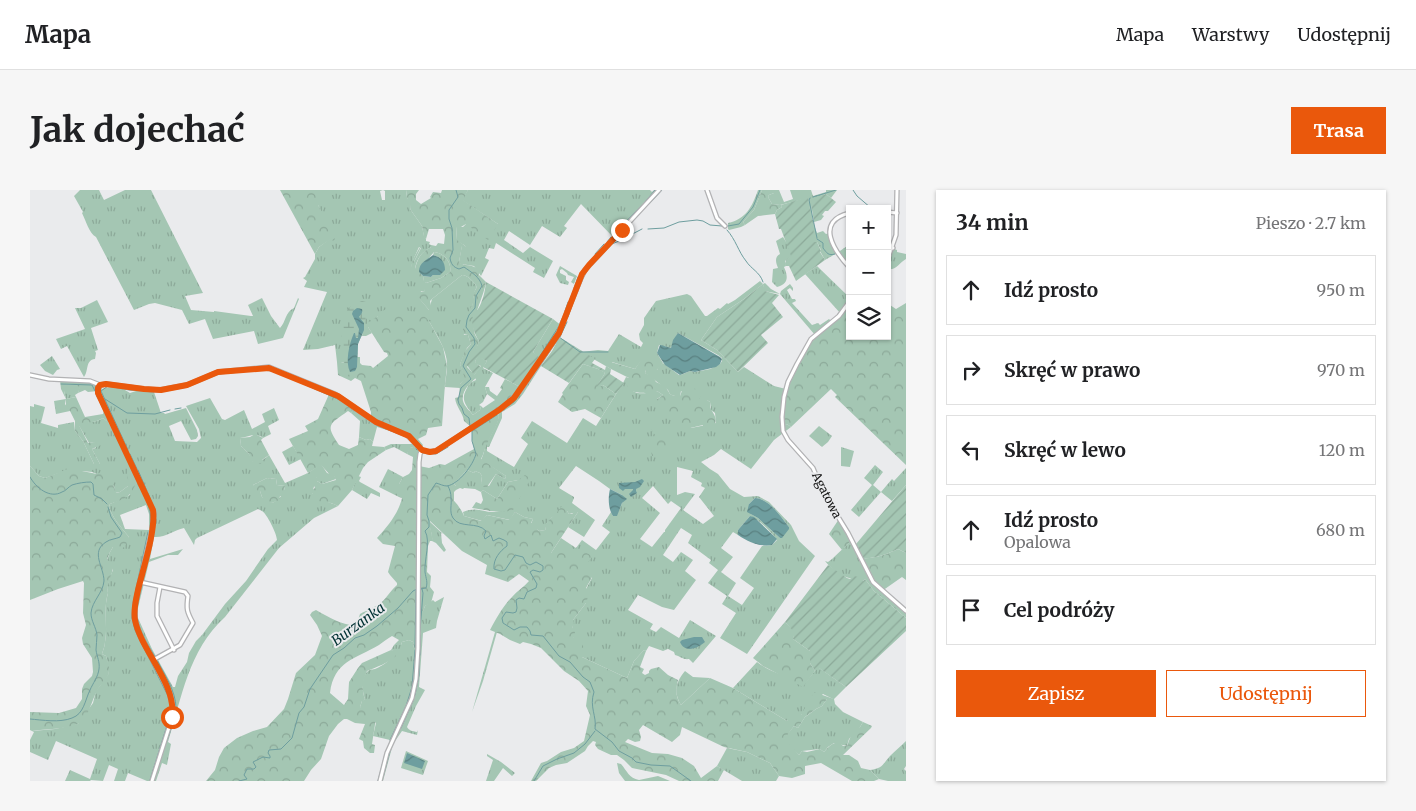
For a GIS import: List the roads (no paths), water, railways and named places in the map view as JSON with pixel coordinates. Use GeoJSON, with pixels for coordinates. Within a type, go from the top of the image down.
{"type":"FeatureCollection","features":[{"type":"Feature","properties":{"kind":"street"},"geometry":{"type":"LineString","coordinates":[[30,375],[49,379],[91,381],[100,385],[161,390],[187,385],[218,372],[269,368],[338,396],[376,422],[409,436],[422,450],[436,451],[506,405],[518,394],[559,333],[580,278],[659,190]]}},
{"type":"Feature","properties":{"kind":"street"},"geometry":{"type":"LineString","coordinates":[[707,190],[717,217],[725,226]]}},
{"type":"Feature","properties":{"kind":"street"},"geometry":{"type":"LineString","coordinates":[[892,248],[896,232],[897,190]]}},
{"type":"Feature","properties":{"kind":"street"},"geometry":{"type":"LineString","coordinates":[[891,212],[897,213]]}},
{"type":"Feature","properties":{"kind":"street"},"geometry":{"type":"LineString","coordinates":[[846,214],[839,216],[832,226],[830,233],[835,250],[846,263]]}},
{"type":"Feature","properties":{"kind":"street","name":"Agatowa"},"geometry":{"type":"LineString","coordinates":[[846,306],[839,316],[811,339],[795,368],[788,382],[783,404],[783,431],[787,439],[813,468],[824,494],[848,533],[874,584],[906,611]]}},
{"type":"Feature","properties":{"kind":"street"},"geometry":{"type":"LineString","coordinates":[[100,385],[98,393],[153,510],[153,524],[135,605],[135,619],[170,693],[173,710],[152,781]]}},
{"type":"Feature","properties":{"kind":"street"},"geometry":{"type":"LineString","coordinates":[[380,781],[388,753],[415,688],[418,660],[419,462],[422,450]]}},
{"type":"Feature","properties":{"kind":"street"},"geometry":{"type":"LineString","coordinates":[[140,582],[185,592],[188,596],[186,608],[193,623],[180,646],[154,660]]}},
{"type":"Feature","properties":{"kind":"street"},"geometry":{"type":"LineString","coordinates":[[160,587],[157,616],[174,650]]}},
{"type":"Feature","properties":{"kind":"water"},"geometry":{"type":"Polygon","coordinates":[[[433,255],[442,260],[445,270],[440,275],[423,276],[419,272],[420,266],[433,255]]]}},
{"type":"Feature","properties":{"kind":"water"},"geometry":{"type":"Polygon","coordinates":[[[357,308],[362,309],[359,317],[364,323],[364,330],[358,344],[357,367],[355,371],[350,372],[348,363],[349,348],[354,333],[356,338],[358,338],[359,329],[352,314],[357,308]]]}},
{"type":"Feature","properties":{"kind":"water"},"geometry":{"type":"Polygon","coordinates":[[[678,333],[720,357],[722,359],[720,364],[716,367],[695,372],[690,371],[680,375],[665,365],[657,353],[660,345],[671,348],[673,340],[678,333]]]}},
{"type":"Feature","properties":{"kind":"water"},"geometry":{"type":"Polygon","coordinates":[[[642,479],[644,481],[636,489],[637,493],[631,497],[629,494],[633,489],[625,489],[623,491],[619,488],[619,483],[635,482],[642,479]]]}},
{"type":"Feature","properties":{"kind":"water"},"geometry":{"type":"Polygon","coordinates":[[[610,489],[627,499],[622,503],[617,516],[613,516],[610,510],[610,489]]]}},
{"type":"Feature","properties":{"kind":"water"},"geometry":{"type":"Polygon","coordinates":[[[755,498],[765,501],[770,505],[789,527],[782,538],[758,518],[747,512],[749,504],[755,498]]]}},
{"type":"Feature","properties":{"kind":"water"},"geometry":{"type":"Polygon","coordinates":[[[750,516],[754,517],[777,539],[772,545],[754,543],[738,535],[738,530],[750,516]]]}},
{"type":"Feature","properties":{"kind":"water"},"geometry":{"type":"Polygon","coordinates":[[[702,637],[705,642],[692,649],[682,646],[680,642],[682,640],[702,637]]]}},
{"type":"Feature","properties":{"kind":"water"},"geometry":{"type":"Polygon","coordinates":[[[407,753],[425,761],[422,769],[404,763],[407,753]]]}},
{"type":"Feature","properties":{"kind":"waterway","name":"Burzanka"},"geometry":{"type":"LineString","coordinates":[[456,190],[458,197],[449,210],[453,250],[450,260],[455,267],[459,269],[464,267],[472,273],[482,286],[476,296],[475,308],[469,315],[466,327],[474,338],[475,344],[463,366],[471,379],[461,388],[458,400],[464,414],[469,418],[470,427]]}},
{"type":"Feature","properties":{"kind":"waterway"},"geometry":{"type":"LineString","coordinates":[[645,202],[655,190]]}},
{"type":"Feature","properties":{"kind":"waterway"},"geometry":{"type":"LineString","coordinates":[[649,204],[662,190]]}},
{"type":"Feature","properties":{"kind":"waterway"},"geometry":{"type":"LineString","coordinates":[[728,226],[739,224],[753,207],[760,190]]}},
{"type":"Feature","properties":{"kind":"waterway"},"geometry":{"type":"LineString","coordinates":[[813,197],[836,190]]}},
{"type":"Feature","properties":{"kind":"waterway"},"geometry":{"type":"LineString","coordinates":[[853,190],[868,205]]}},
{"type":"Feature","properties":{"kind":"waterway"},"geometry":{"type":"LineString","coordinates":[[810,198],[817,238]]}},
{"type":"Feature","properties":{"kind":"waterway"},"geometry":{"type":"LineString","coordinates":[[613,235],[642,205]]}},
{"type":"Feature","properties":{"kind":"waterway"},"geometry":{"type":"LineString","coordinates":[[633,221],[646,206]]}},
{"type":"Feature","properties":{"kind":"waterway"},"geometry":{"type":"LineString","coordinates":[[648,229],[664,228],[679,222],[697,220],[710,225],[722,226]]}},
{"type":"Feature","properties":{"kind":"waterway"},"geometry":{"type":"LineString","coordinates":[[612,243],[630,224]]}},
{"type":"Feature","properties":{"kind":"waterway"},"geometry":{"type":"LineString","coordinates":[[612,244],[642,229]]}},
{"type":"Feature","properties":{"kind":"waterway"},"geometry":{"type":"LineString","coordinates":[[727,230],[743,257],[763,282]]}},
{"type":"Feature","properties":{"kind":"waterway"},"geometry":{"type":"LineString","coordinates":[[607,242],[611,237]]}},
{"type":"Feature","properties":{"kind":"waterway"},"geometry":{"type":"LineString","coordinates":[[817,239],[823,243],[823,248],[828,254],[835,254]]}},
{"type":"Feature","properties":{"kind":"waterway"},"geometry":{"type":"LineString","coordinates":[[595,254],[604,244]]}},
{"type":"Feature","properties":{"kind":"waterway"},"geometry":{"type":"LineString","coordinates":[[577,293],[590,266]]}},
{"type":"Feature","properties":{"kind":"waterway"},"geometry":{"type":"LineString","coordinates":[[574,288],[578,277]]}},
{"type":"Feature","properties":{"kind":"waterway"},"geometry":{"type":"LineString","coordinates":[[574,300],[576,295]]}},
{"type":"Feature","properties":{"kind":"waterway"},"geometry":{"type":"LineString","coordinates":[[565,311],[568,302]]}},
{"type":"Feature","properties":{"kind":"waterway"},"geometry":{"type":"LineString","coordinates":[[568,317],[573,303]]}},
{"type":"Feature","properties":{"kind":"waterway"},"geometry":{"type":"LineString","coordinates":[[560,323],[564,315]]}},
{"type":"Feature","properties":{"kind":"waterway"},"geometry":{"type":"LineString","coordinates":[[552,348],[567,322]]}},
{"type":"Feature","properties":{"kind":"waterway"},"geometry":{"type":"LineString","coordinates":[[540,356],[559,326]]}},
{"type":"Feature","properties":{"kind":"waterway"},"geometry":{"type":"LineString","coordinates":[[559,337],[580,352],[608,352]]}},
{"type":"Feature","properties":{"kind":"waterway"},"geometry":{"type":"LineString","coordinates":[[536,371],[550,351]]}},
{"type":"Feature","properties":{"kind":"waterway"},"geometry":{"type":"LineString","coordinates":[[524,382],[538,360]]}},
{"type":"Feature","properties":{"kind":"waterway"},"geometry":{"type":"LineString","coordinates":[[238,372],[273,371]]}},
{"type":"Feature","properties":{"kind":"waterway"},"geometry":{"type":"LineString","coordinates":[[227,373],[235,372]]}},
{"type":"Feature","properties":{"kind":"waterway"},"geometry":{"type":"LineString","coordinates":[[276,372],[340,400]]}},
{"type":"Feature","properties":{"kind":"waterway"},"geometry":{"type":"LineString","coordinates":[[220,374],[224,373]]}},
{"type":"Feature","properties":{"kind":"waterway"},"geometry":{"type":"LineString","coordinates":[[524,389],[532,377]]}},
{"type":"Feature","properties":{"kind":"waterway"},"geometry":{"type":"LineString","coordinates":[[61,384],[92,385],[95,391]]}},
{"type":"Feature","properties":{"kind":"waterway"},"geometry":{"type":"LineString","coordinates":[[519,389],[522,384]]}},
{"type":"Feature","properties":{"kind":"waterway"},"geometry":{"type":"LineString","coordinates":[[128,450],[101,391],[108,386],[154,392]]}},
{"type":"Feature","properties":{"kind":"waterway"},"geometry":{"type":"LineString","coordinates":[[501,411],[514,402],[519,395]]}},
{"type":"Feature","properties":{"kind":"waterway"},"geometry":{"type":"LineString","coordinates":[[105,399],[127,413],[155,414],[170,410]]}},
{"type":"Feature","properties":{"kind":"waterway"},"geometry":{"type":"LineString","coordinates":[[175,409],[181,408]]}},
{"type":"Feature","properties":{"kind":"waterway"},"geometry":{"type":"LineString","coordinates":[[104,410],[135,476]]}},
{"type":"Feature","properties":{"kind":"waterway"},"geometry":{"type":"LineString","coordinates":[[356,410],[376,425],[404,436]]}},
{"type":"Feature","properties":{"kind":"waterway"},"geometry":{"type":"LineString","coordinates":[[472,431],[497,415]]}},
{"type":"Feature","properties":{"kind":"waterway"},"geometry":{"type":"LineString","coordinates":[[475,424],[484,418]]}},
{"type":"Feature","properties":{"kind":"waterway","name":"Burzanka"},"geometry":{"type":"LineString","coordinates":[[420,589],[426,588],[427,584],[425,572],[427,535],[425,531],[429,527],[427,515],[428,495],[436,483],[446,486],[452,485],[469,468],[476,454],[472,441],[472,430]]}},
{"type":"Feature","properties":{"kind":"waterway"},"geometry":{"type":"LineString","coordinates":[[423,453],[436,454],[448,447]]}},
{"type":"Feature","properties":{"kind":"waterway"},"geometry":{"type":"LineString","coordinates":[[130,454],[137,469]]}},
{"type":"Feature","properties":{"kind":"waterway"},"geometry":{"type":"LineString","coordinates":[[138,470],[147,491]]}},
{"type":"Feature","properties":{"kind":"waterway"},"geometry":{"type":"LineString","coordinates":[[30,477],[44,491],[53,494],[57,494],[72,485],[91,482],[94,495],[107,504]]}},
{"type":"Feature","properties":{"kind":"waterway"},"geometry":{"type":"LineString","coordinates":[[136,478],[149,508],[150,528]]}},
{"type":"Feature","properties":{"kind":"waterway"},"geometry":{"type":"LineString","coordinates":[[448,486],[451,495],[451,513],[456,521],[482,528],[486,531],[485,539],[491,535],[493,541],[499,538],[507,542],[507,546],[496,559],[494,569],[505,570],[515,555],[523,557],[526,563],[530,565],[536,562],[543,566],[543,570],[540,572],[533,570],[530,572],[537,584],[536,588],[527,592],[524,599],[519,598],[516,600],[516,612],[506,612],[502,618],[503,623],[514,630],[520,627],[527,627],[531,635],[543,636],[559,656],[570,662],[590,682],[594,692],[592,702],[595,729],[612,742],[619,751],[636,762],[670,766],[691,781]]}},
{"type":"Feature","properties":{"kind":"waterway"},"geometry":{"type":"LineString","coordinates":[[148,493],[156,514],[153,534]]}},
{"type":"Feature","properties":{"kind":"waterway"},"geometry":{"type":"LineString","coordinates":[[30,719],[57,721],[67,720],[76,716],[84,706],[98,675],[97,635],[91,613],[104,581],[98,555],[101,546],[109,540],[120,537],[122,533],[111,517],[108,507]]}},
{"type":"Feature","properties":{"kind":"waterway"},"geometry":{"type":"LineString","coordinates":[[148,532],[133,603],[132,618],[135,630],[168,696],[171,708],[150,780]]}},
{"type":"Feature","properties":{"kind":"waterway"},"geometry":{"type":"LineString","coordinates":[[152,540],[137,614],[142,633],[155,657]]}},
{"type":"Feature","properties":{"kind":"waterway","name":"Burzanka"},"geometry":{"type":"LineString","coordinates":[[239,781],[247,779],[244,775],[247,769],[254,769],[256,767],[253,762],[263,757],[270,758],[269,750],[281,749],[292,738],[299,713],[304,707],[310,689],[333,655],[355,638],[364,635],[377,626],[417,589]]}},
{"type":"Feature","properties":{"kind":"waterway"},"geometry":{"type":"LineString","coordinates":[[420,631],[422,589]]}},
{"type":"Feature","properties":{"kind":"waterway"},"geometry":{"type":"LineString","coordinates":[[415,647],[416,590]]}},
{"type":"Feature","properties":{"kind":"waterway"},"geometry":{"type":"LineString","coordinates":[[420,635],[420,655]]}},
{"type":"Feature","properties":{"kind":"waterway"},"geometry":{"type":"LineString","coordinates":[[390,740],[406,706],[412,687],[415,650]]}},
{"type":"Feature","properties":{"kind":"waterway"},"geometry":{"type":"LineString","coordinates":[[415,695],[419,675],[419,659]]}},
{"type":"Feature","properties":{"kind":"waterway"},"geometry":{"type":"LineString","coordinates":[[157,660],[174,695],[176,708],[165,746]]}},
{"type":"Feature","properties":{"kind":"waterway"},"geometry":{"type":"LineString","coordinates":[[401,728],[413,701]]}},
{"type":"Feature","properties":{"kind":"waterway"},"geometry":{"type":"LineString","coordinates":[[534,781],[543,766],[574,753],[585,744],[595,731]]}},
{"type":"Feature","properties":{"kind":"waterway"},"geometry":{"type":"LineString","coordinates":[[383,777],[390,751]]}},
{"type":"Feature","properties":{"kind":"waterway"},"geometry":{"type":"LineString","coordinates":[[378,781],[385,754]]}}]}
